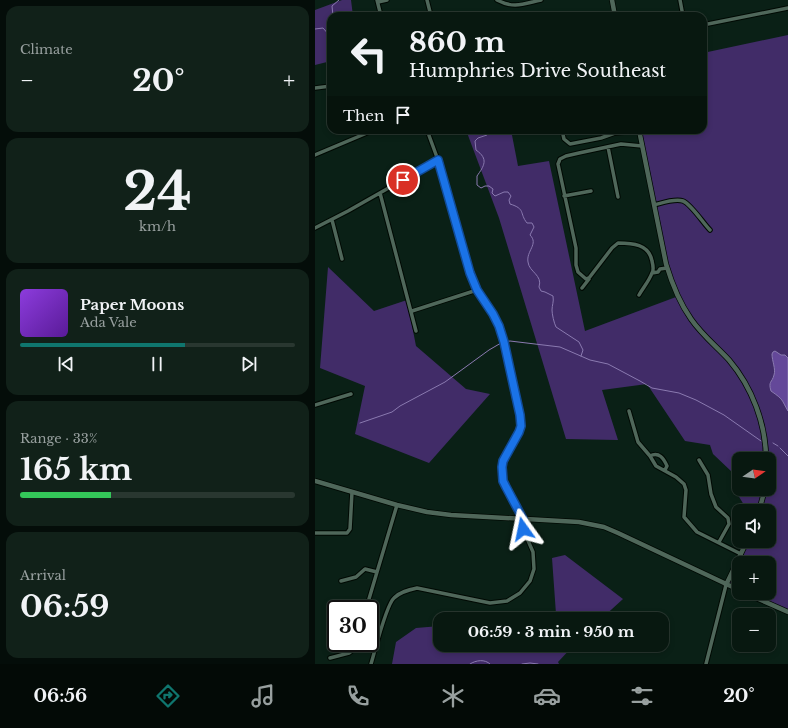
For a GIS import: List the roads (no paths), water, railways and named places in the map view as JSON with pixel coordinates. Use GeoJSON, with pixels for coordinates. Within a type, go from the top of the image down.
{"type":"FeatureCollection","features":[{"type":"Feature","properties":{"kind":"main road"},"geometry":{"type":"LineString","coordinates":[[612,0],[614,12]]}},
{"type":"Feature","properties":{"kind":"main road"},"geometry":{"type":"LineString","coordinates":[[640,134],[667,268],[671,281],[686,312],[705,336],[730,361],[751,394],[761,421],[766,452]]}},
{"type":"Feature","properties":{"kind":"main road"},"geometry":{"type":"LineString","coordinates":[[315,482],[427,512],[449,515],[579,522],[603,527],[732,587]]}},
{"type":"Feature","properties":{"kind":"main road"},"geometry":{"type":"LineString","coordinates":[[726,585],[744,548]]}},
{"type":"Feature","properties":{"kind":"main road"},"geometry":{"type":"LineString","coordinates":[[761,600],[788,612]]}},
{"type":"Feature","properties":{"kind":"street"},"geometry":{"type":"LineString","coordinates":[[380,12],[378,1],[387,0]]}},
{"type":"Feature","properties":{"kind":"street"},"geometry":{"type":"LineString","coordinates":[[427,0],[430,12]]}},
{"type":"Feature","properties":{"kind":"street"},"geometry":{"type":"LineString","coordinates":[[497,0],[512,6],[541,0]]}},
{"type":"Feature","properties":{"kind":"street"},"geometry":{"type":"LineString","coordinates":[[680,0],[682,12]]}},
{"type":"Feature","properties":{"kind":"street"},"geometry":{"type":"LineString","coordinates":[[707,24],[788,8]]}},
{"type":"Feature","properties":{"kind":"street"},"geometry":{"type":"LineString","coordinates":[[315,88],[327,86]]}},
{"type":"Feature","properties":{"kind":"street"},"geometry":{"type":"LineString","coordinates":[[315,155],[365,134]]}},
{"type":"Feature","properties":{"kind":"street"},"geometry":{"type":"LineString","coordinates":[[371,664],[384,618],[392,599],[405,590],[417,588],[490,603],[507,601],[520,593],[530,581],[534,569],[533,552],[523,529],[523,519],[503,481],[503,461],[521,426],[520,415],[504,342],[493,314],[477,290],[463,253],[438,160],[428,134]]}},
{"type":"Feature","properties":{"kind":"street"},"geometry":{"type":"LineString","coordinates":[[563,134],[564,139],[570,144],[594,140],[608,134]]}},
{"type":"Feature","properties":{"kind":"street"},"geometry":{"type":"LineString","coordinates":[[589,278],[586,279],[578,272],[576,264],[576,248],[558,164],[560,159],[566,156],[621,144],[642,146]]}},
{"type":"Feature","properties":{"kind":"street"},"geometry":{"type":"LineString","coordinates":[[609,147],[618,197]]}},
{"type":"Feature","properties":{"kind":"street"},"geometry":{"type":"LineString","coordinates":[[315,228],[332,220],[438,160]]}},
{"type":"Feature","properties":{"kind":"street"},"geometry":{"type":"LineString","coordinates":[[564,196],[591,191]]}},
{"type":"Feature","properties":{"kind":"street"},"geometry":{"type":"LineString","coordinates":[[380,193],[416,331]]}},
{"type":"Feature","properties":{"kind":"street"},"geometry":{"type":"LineString","coordinates":[[654,205],[683,201],[708,228],[711,223]]}},
{"type":"Feature","properties":{"kind":"street"},"geometry":{"type":"LineString","coordinates":[[332,220],[342,259]]}},
{"type":"Feature","properties":{"kind":"street"},"geometry":{"type":"LineString","coordinates":[[582,288],[612,248],[618,243],[633,244],[643,246],[651,255],[653,266],[652,273],[639,295]]}},
{"type":"Feature","properties":{"kind":"street"},"geometry":{"type":"LineString","coordinates":[[653,266],[656,266],[660,270]]}},
{"type":"Feature","properties":{"kind":"street"},"geometry":{"type":"LineString","coordinates":[[652,273],[667,268]]}},
{"type":"Feature","properties":{"kind":"street"},"geometry":{"type":"LineString","coordinates":[[412,311],[477,290]]}},
{"type":"Feature","properties":{"kind":"street"},"geometry":{"type":"LineString","coordinates":[[315,405],[351,394]]}},
{"type":"Feature","properties":{"kind":"street"},"geometry":{"type":"LineString","coordinates":[[629,411],[638,442],[651,456],[656,466],[676,477],[684,484],[686,490],[684,517],[686,520],[697,532],[741,554]]}},
{"type":"Feature","properties":{"kind":"street"},"geometry":{"type":"LineString","coordinates":[[651,456],[654,454],[664,459],[667,466],[665,470]]}},
{"type":"Feature","properties":{"kind":"street"},"geometry":{"type":"LineString","coordinates":[[699,460],[708,475],[711,494],[716,507],[728,518],[729,524],[719,542]]}},
{"type":"Feature","properties":{"kind":"street"},"geometry":{"type":"LineString","coordinates":[[315,533],[347,533],[350,530],[352,492]]}},
{"type":"Feature","properties":{"kind":"street"},"geometry":{"type":"LineString","coordinates":[[369,600],[397,505]]}},
{"type":"Feature","properties":{"kind":"street"},"geometry":{"type":"LineString","coordinates":[[341,581],[356,577],[365,569],[377,572]]}},
{"type":"Feature","properties":{"kind":"street"},"geometry":{"type":"LineString","coordinates":[[706,664],[726,585]]}},
{"type":"Feature","properties":{"kind":"street"},"geometry":{"type":"LineString","coordinates":[[330,658],[350,652]]}},
{"type":"Feature","properties":{"kind":"waterway"},"geometry":{"type":"LineString","coordinates":[[333,12],[332,6],[339,0]]}},
{"type":"Feature","properties":{"kind":"waterway"},"geometry":{"type":"LineString","coordinates":[[315,29],[323,28],[327,32]]}},
{"type":"Feature","properties":{"kind":"waterway"},"geometry":{"type":"LineString","coordinates":[[487,134],[475,141],[476,150],[483,156],[484,160],[482,169],[477,176],[477,185],[481,188],[489,186],[493,189],[492,193],[495,196],[508,192],[511,196],[509,200],[510,204],[520,210],[527,223],[532,223],[534,227],[530,235],[533,245],[528,258],[529,265],[538,276],[541,291],[553,296],[552,312],[556,327],[579,342],[583,350],[581,356]]}},
{"type":"Feature","properties":{"kind":"waterway"},"geometry":{"type":"LineString","coordinates":[[505,342],[510,341],[560,347],[590,360],[608,364],[652,388],[679,393],[696,400],[724,415],[761,441]]}},
{"type":"Feature","properties":{"kind":"waterway"},"geometry":{"type":"LineString","coordinates":[[360,423],[392,412],[400,406],[445,382],[501,343]]}},
{"type":"Feature","properties":{"kind":"waterway"},"geometry":{"type":"LineString","coordinates":[[773,443],[778,446]]}},
{"type":"Feature","properties":{"kind":"waterway"},"geometry":{"type":"LineString","coordinates":[[780,448],[788,456]]}},
{"type":"Feature","properties":{"kind":"waterway"},"geometry":{"type":"LineString","coordinates":[[470,664],[480,661],[486,661],[490,664]]}},
{"type":"Feature","properties":{"kind":"waterway"},"geometry":{"type":"LineString","coordinates":[[522,664],[538,664]]}}]}
